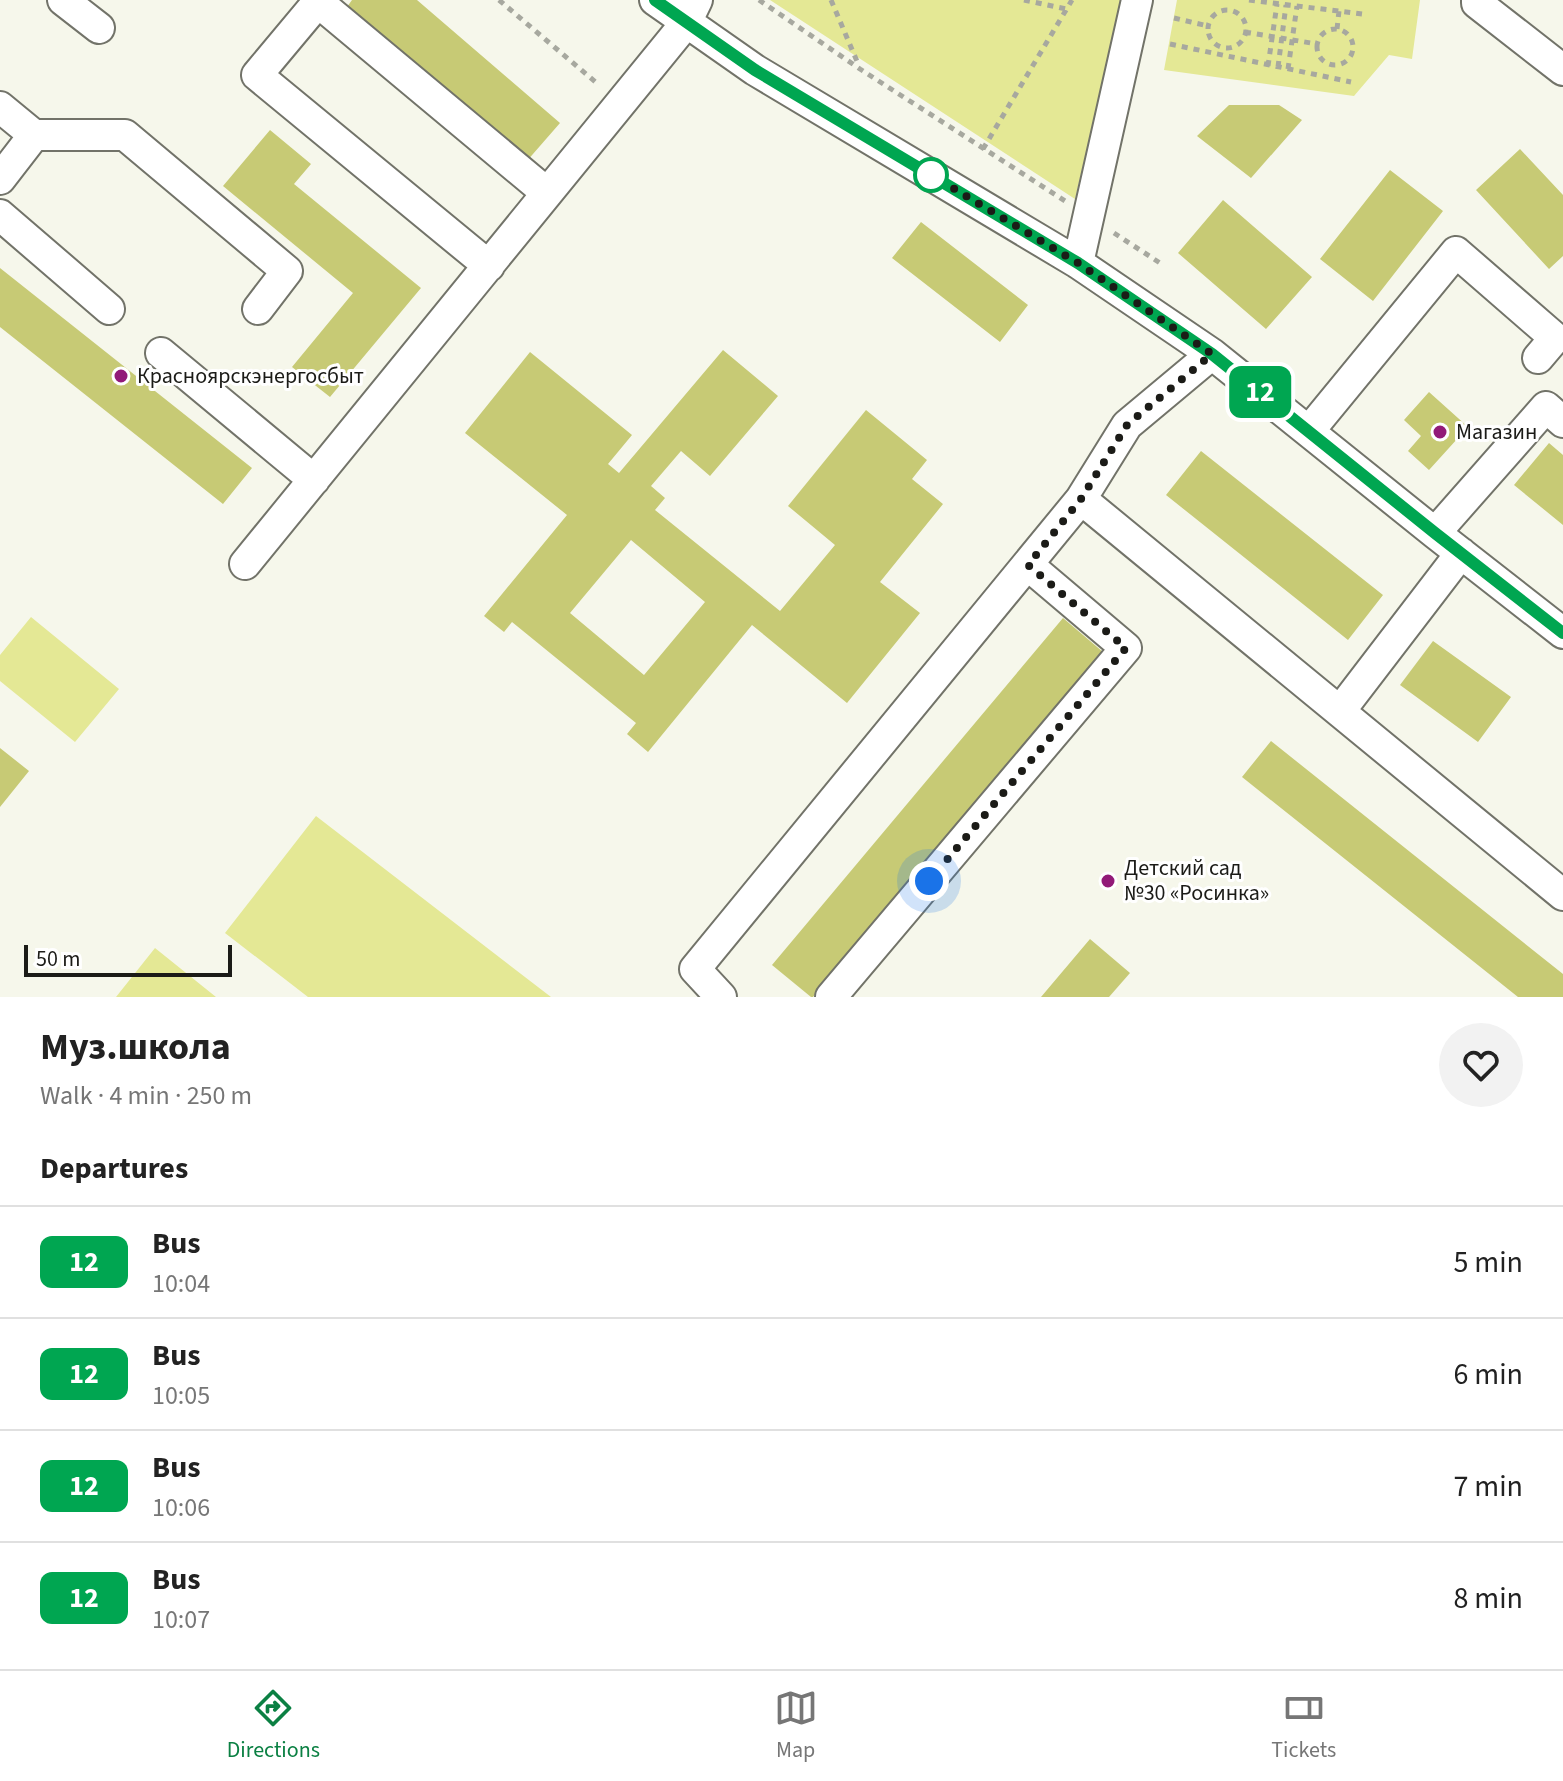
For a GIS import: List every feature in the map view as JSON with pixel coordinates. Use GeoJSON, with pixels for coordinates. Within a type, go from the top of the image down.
{"type":"FeatureCollection","features":[{"type":"Feature","properties":{"kind":"street"},"geometry":{"type":"LineString","coordinates":[[63,0],[99,28]]}},
{"type":"Feature","properties":{"kind":"street"},"geometry":{"type":"LineString","coordinates":[[655,0],[691,12],[755,70],[1078,263],[1212,354],[1563,633]]}},
{"type":"Feature","properties":{"kind":"street"},"geometry":{"type":"LineString","coordinates":[[1078,263],[1137,0]]}},
{"type":"Feature","properties":{"kind":"street"},"geometry":{"type":"LineString","coordinates":[[1477,0],[1563,70]]}},
{"type":"Feature","properties":{"kind":"street"},"geometry":{"type":"LineString","coordinates":[[489,266],[257,75],[318,2],[547,193]]}},
{"type":"Feature","properties":{"kind":"street"},"geometry":{"type":"LineString","coordinates":[[245,564],[621,104],[691,12]]}},
{"type":"Feature","properties":{"kind":"street"},"geometry":{"type":"LineString","coordinates":[[0,107],[34,135],[125,135],[287,271],[258,309]]}},
{"type":"Feature","properties":{"kind":"street"},"geometry":{"type":"LineString","coordinates":[[0,179],[34,135]]}},
{"type":"Feature","properties":{"kind":"street"},"geometry":{"type":"LineString","coordinates":[[0,215],[109,309]]}},
{"type":"Feature","properties":{"kind":"street"},"geometry":{"type":"LineString","coordinates":[[1309,431],[1456,252],[1555,338],[1538,358]]}},
{"type":"Feature","properties":{"kind":"street"},"geometry":{"type":"LineString","coordinates":[[161,353],[314,480]]}},
{"type":"Feature","properties":{"kind":"street"},"geometry":{"type":"LineString","coordinates":[[721,997],[695,969],[1081,499],[1127,425],[1212,354]]}},
{"type":"Feature","properties":{"kind":"street"},"geometry":{"type":"LineString","coordinates":[[1435,533],[1546,407],[1563,422]]}},
{"type":"Feature","properties":{"kind":"street"},"geometry":{"type":"LineString","coordinates":[[1081,499],[1563,895]]}},
{"type":"Feature","properties":{"kind":"street"},"geometry":{"type":"LineString","coordinates":[[1340,711],[1461,553]]}},
{"type":"Feature","properties":{"kind":"street"},"geometry":{"type":"LineString","coordinates":[[831,997],[1126,648],[1028,565]]}},
{"type":"Feature","properties":{"kind":"path"},"geometry":{"type":"LineString","coordinates":[[499,0],[621,104]]}},
{"type":"Feature","properties":{"kind":"path"},"geometry":{"type":"LineString","coordinates":[[759,0],[1160,263]]}},
{"type":"Feature","properties":{"kind":"path"},"geometry":{"type":"LineString","coordinates":[[831,0],[860,69]]}},
{"type":"Feature","properties":{"kind":"path"},"geometry":{"type":"LineString","coordinates":[[1024,0],[1066,9]]}},
{"type":"Feature","properties":{"kind":"path"},"geometry":{"type":"LineString","coordinates":[[983,149],[1072,0]]}},
{"type":"Feature","properties":{"kind":"path"},"geometry":{"type":"LineString","coordinates":[[1229,11],[1231,0]]}},
{"type":"Feature","properties":{"kind":"path"},"geometry":{"type":"LineString","coordinates":[[1249,0],[1362,14]]}},
{"type":"Feature","properties":{"kind":"path"},"geometry":{"type":"LineString","coordinates":[[1268,66],[1277,4]]}},
{"type":"Feature","properties":{"kind":"path"},"geometry":{"type":"LineString","coordinates":[[1278,67],[1286,5]]}},
{"type":"Feature","properties":{"kind":"path"},"geometry":{"type":"LineString","coordinates":[[1288,69],[1297,6]]}},
{"type":"Feature","properties":{"kind":"path"},"geometry":{"type":"LineString","coordinates":[[1229,11],[1241,17],[1245,32],[1238,44],[1223,47],[1211,39],[1208,26],[1214,15],[1229,11]]}},
{"type":"Feature","properties":{"kind":"path"},"geometry":{"type":"LineString","coordinates":[[1337,29],[1339,11]]}},
{"type":"Feature","properties":{"kind":"path"},"geometry":{"type":"LineString","coordinates":[[1174,18],[1208,26]]}},
{"type":"Feature","properties":{"kind":"path"},"geometry":{"type":"LineString","coordinates":[[1337,29],[1343,30],[1352,39],[1353,51],[1347,62],[1332,66],[1320,58],[1317,44],[1325,32],[1337,29]]}},
{"type":"Feature","properties":{"kind":"path"},"geometry":{"type":"LineString","coordinates":[[1245,32],[1317,44]]}},
{"type":"Feature","properties":{"kind":"path"},"geometry":{"type":"LineString","coordinates":[[1170,44],[1351,82]]}},
{"type":"Feature","properties":{"kind":"path"},"geometry":{"type":"LineString","coordinates":[[1222,56],[1223,47]]}},
{"type":"Feature","properties":{"kind":"path"},"geometry":{"type":"LineString","coordinates":[[1329,77],[1332,66]]}},
{"type":"Feature","properties":{"kind":"green space"},"geometry":{"type":"Polygon","coordinates":[[[770,0],[1122,0],[1075,199],[770,0]]]}},
{"type":"Feature","properties":{"kind":"green space"},"geometry":{"type":"Polygon","coordinates":[[[1177,0],[1420,0],[1412,59],[1389,55],[1354,96],[1164,70],[1177,0]]]}},
{"type":"Feature","properties":{"kind":"green space"},"geometry":{"type":"Polygon","coordinates":[[[31,617],[119,689],[75,742],[0,681],[0,655],[31,617]]]}},
{"type":"Feature","properties":{"kind":"green space"},"geometry":{"type":"Polygon","coordinates":[[[316,816],[551,997],[308,997],[225,933],[316,816]]]}},
{"type":"Feature","properties":{"kind":"green space"},"geometry":{"type":"Polygon","coordinates":[[[155,948],[216,997],[116,997],[155,948]]]}},
{"type":"Feature","properties":{"kind":"building"},"geometry":{"type":"Polygon","coordinates":[[[352,0],[417,0],[560,123],[526,162],[347,7],[352,0]]]}},
{"type":"Feature","properties":{"kind":"building"},"geometry":{"type":"Polygon","coordinates":[[[1229,105],[1279,105],[1302,120],[1251,178],[1197,136],[1229,105]]]}},
{"type":"Feature","properties":{"kind":"building"},"geometry":{"type":"Polygon","coordinates":[[[270,130],[311,164],[294,184],[421,288],[330,397],[292,367],[353,293],[223,186],[270,130]]]}},
{"type":"Feature","properties":{"kind":"building"},"geometry":{"type":"Polygon","coordinates":[[[1520,149],[1563,195],[1563,256],[1549,269],[1476,190],[1520,149]]]}},
{"type":"Feature","properties":{"kind":"building"},"geometry":{"type":"Polygon","coordinates":[[[1390,170],[1443,211],[1373,301],[1320,259],[1390,170]]]}},
{"type":"Feature","properties":{"kind":"building"},"geometry":{"type":"Polygon","coordinates":[[[1223,200],[1312,277],[1266,329],[1178,253],[1223,200]]]}},
{"type":"Feature","properties":{"kind":"building"},"geometry":{"type":"Polygon","coordinates":[[[921,222],[1028,305],[1000,342],[892,258],[921,222]]]}},
{"type":"Feature","properties":{"kind":"building"},"geometry":{"type":"Polygon","coordinates":[[[0,268],[252,468],[223,504],[0,327],[0,268]]]}},
{"type":"Feature","properties":{"kind":"building"},"geometry":{"type":"Polygon","coordinates":[[[723,350],[778,396],[710,476],[681,451],[651,486],[665,498],[655,510],[780,611],[835,545],[788,506],[866,410],[927,460],[912,479],[943,504],[880,582],[920,613],[847,703],[752,625],[648,752],[627,734],[636,723],[512,622],[504,632],[484,616],[567,515],[465,433],[530,352],[632,435],[608,464],[619,473],[723,350]],[[631,540],[570,613],[644,675],[705,602],[631,540]]]}},
{"type":"Feature","properties":{"kind":"building","name":"Магазин"},"geometry":{"type":"Polygon","coordinates":[[[1429,392],[1468,427],[1429,470],[1408,451],[1421,436],[1404,420],[1429,392]]]}},
{"type":"Feature","properties":{"kind":"building"},"geometry":{"type":"Polygon","coordinates":[[[1549,443],[1563,455],[1563,525],[1514,485],[1549,443]]]}},
{"type":"Feature","properties":{"kind":"building"},"geometry":{"type":"Polygon","coordinates":[[[1201,451],[1383,595],[1348,640],[1166,495],[1201,451]]]}},
{"type":"Feature","properties":{"kind":"building"},"geometry":{"type":"Polygon","coordinates":[[[1063,618],[1103,652],[811,997],[772,965],[1063,618]]]}},
{"type":"Feature","properties":{"kind":"building"},"geometry":{"type":"Polygon","coordinates":[[[1433,641],[1511,697],[1478,742],[1400,685],[1433,641]]]}},
{"type":"Feature","properties":{"kind":"building"},"geometry":{"type":"Polygon","coordinates":[[[1271,741],[1563,974],[1563,997],[1518,997],[1242,777],[1271,741]]]}},
{"type":"Feature","properties":{"kind":"building"},"geometry":{"type":"Polygon","coordinates":[[[0,748],[29,771],[0,807],[0,748]]]}},
{"type":"Feature","properties":{"kind":"building"},"geometry":{"type":"Polygon","coordinates":[[[1090,939],[1130,973],[1109,997],[1041,997],[1090,939]]]}},
{"type":"Feature","properties":{"kind":"bus line","name":"12"},"geometry":{"type":"LineString","coordinates":[[655,0],[755,70],[1078,263],[1212,354],[1563,633]]}},
{"type":"Feature","properties":{"kind":"place","name":"Красноярскэнергосбыт"},"geometry":{"type":"Point","coordinates":[121,376]}},
{"type":"Feature","properties":{"kind":"place","name":"Магазин"},"geometry":{"type":"Point","coordinates":[1440,432]}},
{"type":"Feature","properties":{"kind":"place","name":"Детский сад №30 «Росинка»"},"geometry":{"type":"Point","coordinates":[1108,881]}},
{"type":"Feature","properties":{"kind":"route"},"geometry":{"type":"LineString","coordinates":[[929,881],[1126,648],[1028,565],[1081,499],[1127,425],[1212,354],[1078,263],[931,175]]}}]}
